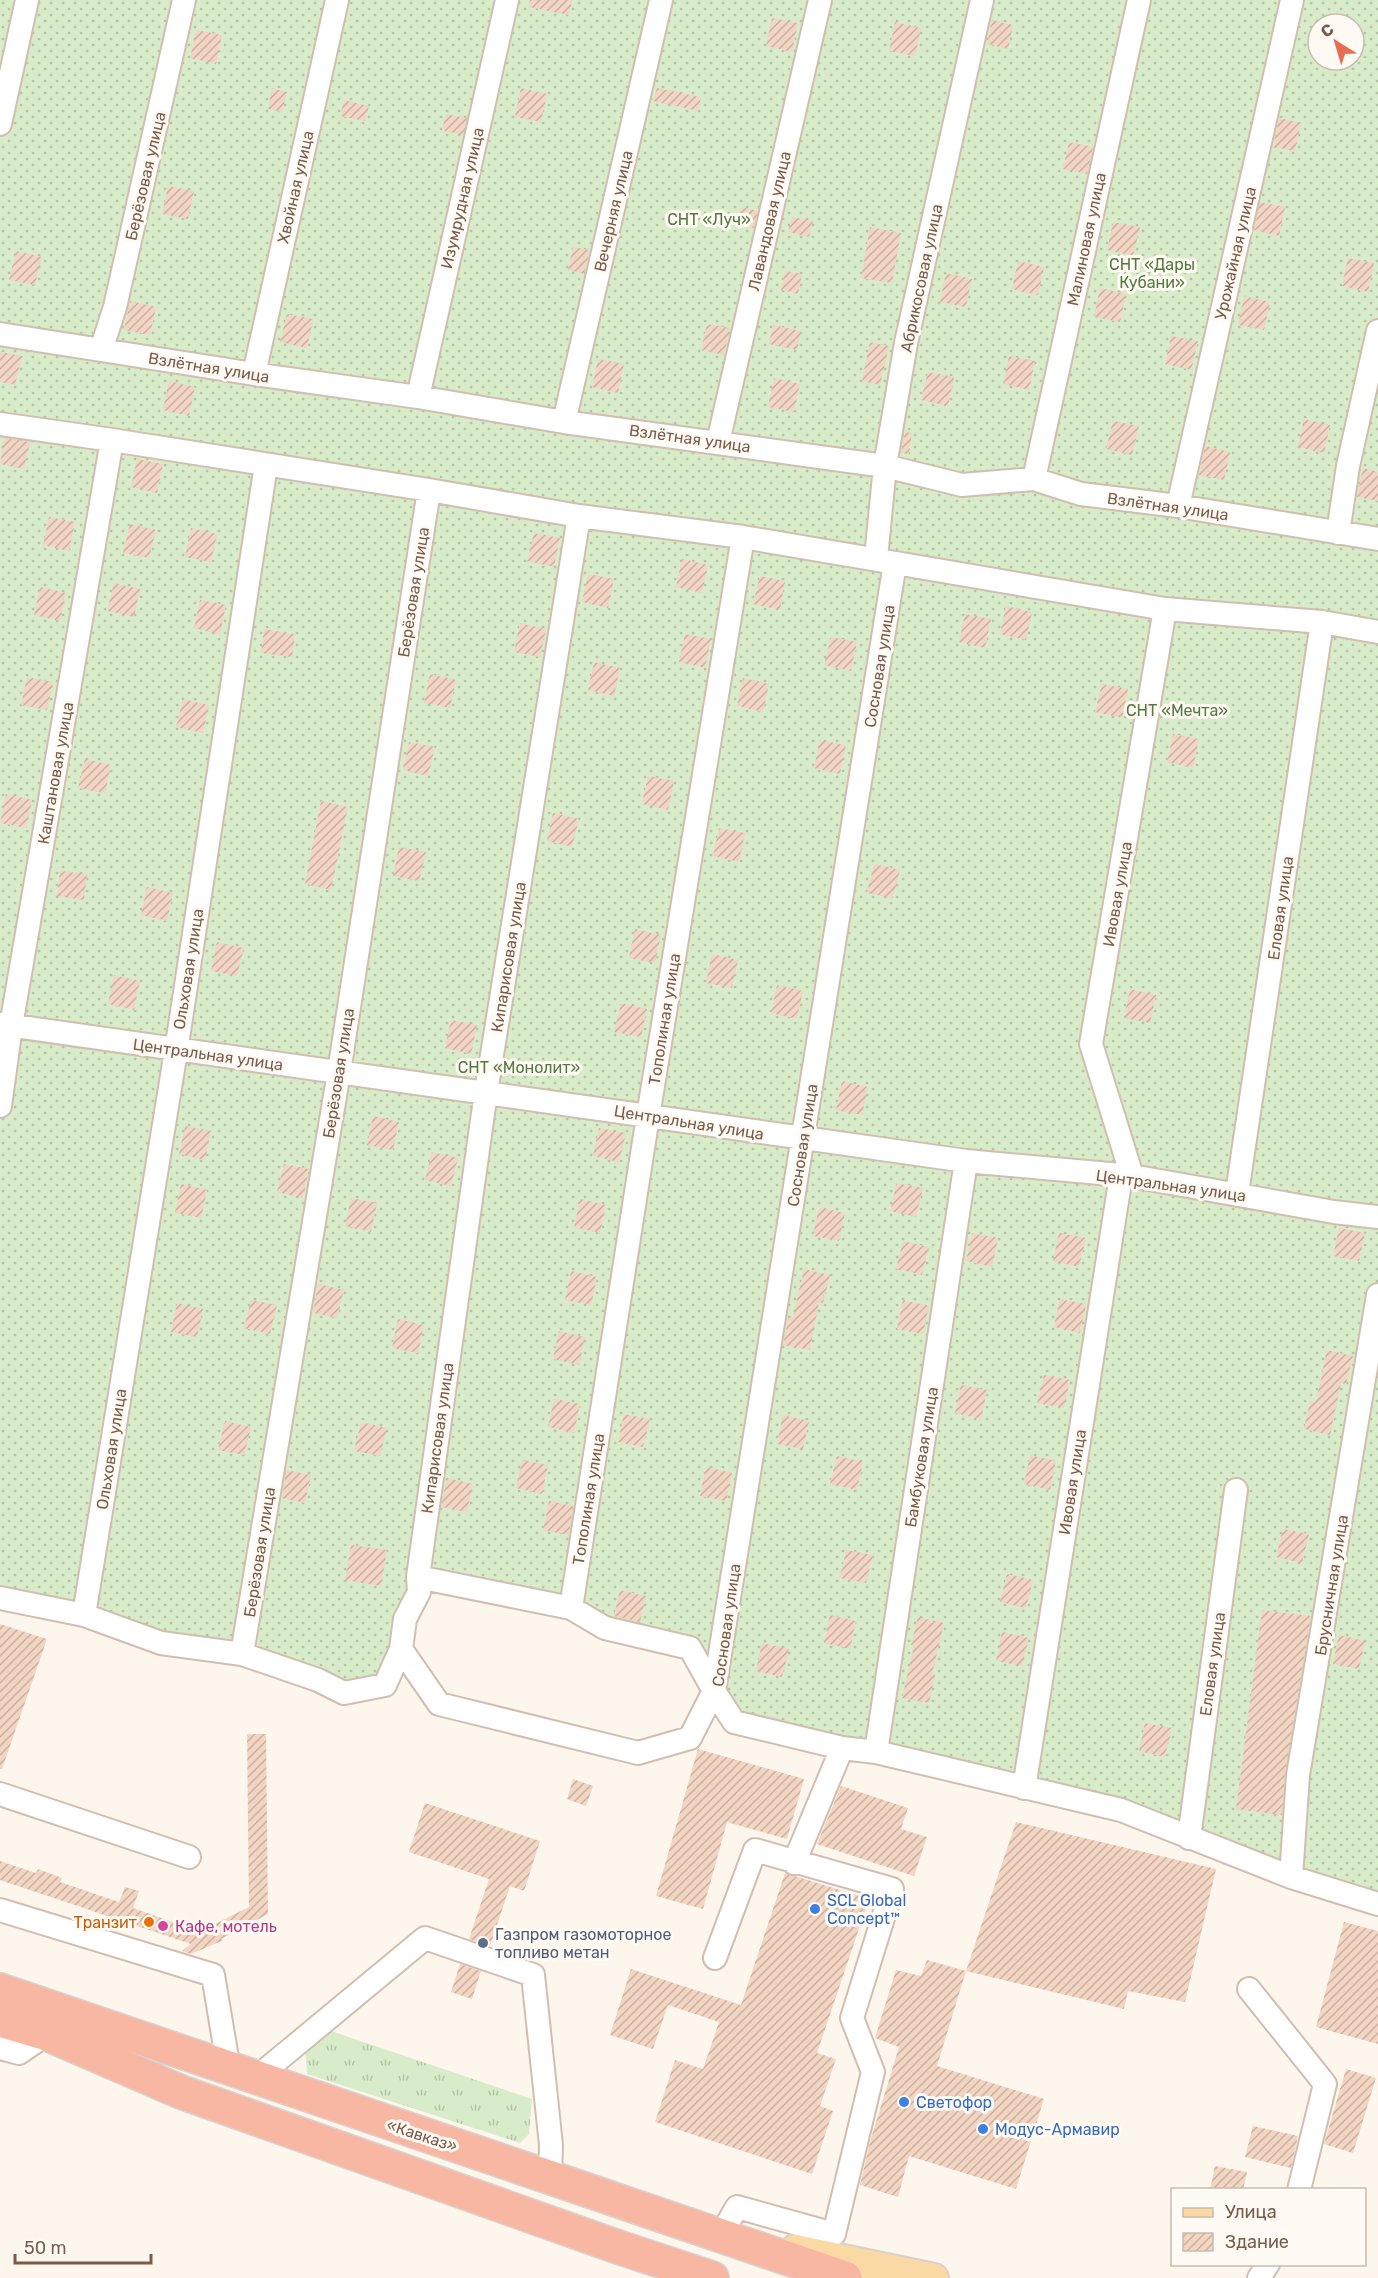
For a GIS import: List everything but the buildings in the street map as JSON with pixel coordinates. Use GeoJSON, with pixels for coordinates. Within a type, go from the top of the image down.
{"type":"FeatureCollection","features":[{"type":"Feature","properties":{"kind":"highway","name":"«Кавказ»"},"geometry":{"type":"LineString","coordinates":[[0,1990],[845,2278]]}},
{"type":"Feature","properties":{"kind":"highway"},"geometry":{"type":"LineString","coordinates":[[0,2020],[47,2034],[181,2092],[618,2247],[712,2278]]}},
{"type":"Feature","properties":{"kind":"main road"},"geometry":{"type":"LineString","coordinates":[[721,2235],[934,2278]]}},
{"type":"Feature","properties":{"kind":"main road"},"geometry":{"type":"LineString","coordinates":[[618,2247],[648,2265],[681,2278]]}},
{"type":"Feature","properties":{"kind":"street"},"geometry":{"type":"LineString","coordinates":[[0,124],[27,0]]}},
{"type":"Feature","properties":{"kind":"street","name":"Берёзовая улица"},"geometry":{"type":"LineString","coordinates":[[100,350],[115,307],[184,0]]}},
{"type":"Feature","properties":{"kind":"street","name":"Хвойная улица"},"geometry":{"type":"LineString","coordinates":[[254,374],[337,0]]}},
{"type":"Feature","properties":{"kind":"street","name":"Изумрудная улица"},"geometry":{"type":"LineString","coordinates":[[418,397],[507,0]]}},
{"type":"Feature","properties":{"kind":"street","name":"Вечерняя улица"},"geometry":{"type":"LineString","coordinates":[[564,422],[661,0]]}},
{"type":"Feature","properties":{"kind":"street","name":"Лавандовая улица"},"geometry":{"type":"LineString","coordinates":[[718,442],[820,0]]}},
{"type":"Feature","properties":{"kind":"street","name":"Абрикосовая улица"},"geometry":{"type":"LineString","coordinates":[[886,561],[885,466],[906,344],[982,0]]}},
{"type":"Feature","properties":{"kind":"street","name":"Малиновая улица"},"geometry":{"type":"LineString","coordinates":[[1034,479],[1139,0]]}},
{"type":"Feature","properties":{"kind":"street","name":"Урожайная улица"},"geometry":{"type":"LineString","coordinates":[[1178,506],[1293,0]]}},
{"type":"Feature","properties":{"kind":"street"},"geometry":{"type":"LineString","coordinates":[[1338,533],[1348,466],[1378,332]]}},
{"type":"Feature","properties":{"kind":"street","name":"Взлётная улица"},"geometry":{"type":"LineString","coordinates":[[0,334],[418,397],[564,422],[885,466],[962,485],[1034,479],[1081,494],[1178,506],[1378,538]]}},
{"type":"Feature","properties":{"kind":"street"},"geometry":{"type":"LineString","coordinates":[[0,424],[429,490],[579,516],[743,537],[1166,609],[1322,622],[1378,632]]}},
{"type":"Feature","properties":{"kind":"street","name":"Каштановая улица"},"geometry":{"type":"LineString","coordinates":[[0,1106],[6,1025],[112,440]]}},
{"type":"Feature","properties":{"kind":"street","name":"Ольховая улица"},"geometry":{"type":"LineString","coordinates":[[84,1615],[176,1051],[266,465]]}},
{"type":"Feature","properties":{"kind":"street","name":"Берёзовая улица"},"geometry":{"type":"LineString","coordinates":[[242,1654],[339,1072],[429,490]]}},
{"type":"Feature","properties":{"kind":"street","name":"Кипарисовая улица"},"geometry":{"type":"LineString","coordinates":[[242,1654],[318,1680],[344,1693],[386,1685],[401,1649],[405,1619],[419,1592],[418,1577],[486,1092],[579,516]]}},
{"type":"Feature","properties":{"kind":"street","name":"Тополиная улица"},"geometry":{"type":"LineString","coordinates":[[571,1608],[648,1116],[743,537]]}},
{"type":"Feature","properties":{"kind":"street","name":"Сосновая улица"},"geometry":{"type":"LineString","coordinates":[[842,1748],[734,1722],[714,1691],[803,1139],[886,561]]}},
{"type":"Feature","properties":{"kind":"street","name":"Ивовая улица"},"geometry":{"type":"LineString","coordinates":[[1024,1788],[1126,1176],[1091,1044],[1166,609]]}},
{"type":"Feature","properties":{"kind":"street","name":"Еловая улица"},"geometry":{"type":"LineString","coordinates":[[1237,1193],[1322,622]]}},
{"type":"Feature","properties":{"kind":"street","name":"Центральная улица"},"geometry":{"type":"LineString","coordinates":[[6,1025],[176,1051],[486,1092],[966,1161],[1126,1176],[1237,1193],[1334,1212],[1378,1217]]}},
{"type":"Feature","properties":{"kind":"street","name":"Бамбуковая улица"},"geometry":{"type":"LineString","coordinates":[[876,1752],[966,1161]]}},
{"type":"Feature","properties":{"kind":"street","name":"Брусничная улица"},"geometry":{"type":"LineString","coordinates":[[1291,1877],[1298,1775],[1378,1295]]}},
{"type":"Feature","properties":{"kind":"street","name":"Еловая улица"},"geometry":{"type":"LineString","coordinates":[[1189,1838],[1236,1490]]}},
{"type":"Feature","properties":{"kind":"street"},"geometry":{"type":"LineString","coordinates":[[401,1649],[439,1704],[638,1753],[690,1738],[714,1691],[690,1648],[605,1628],[571,1608],[418,1577]]}},
{"type":"Feature","properties":{"kind":"street"},"geometry":{"type":"LineString","coordinates":[[0,1598],[84,1615],[160,1643],[242,1654]]}},
{"type":"Feature","properties":{"kind":"street"},"geometry":{"type":"LineString","coordinates":[[794,1863],[842,1748],[876,1752],[1120,1810],[1291,1877],[1378,1904]]}},
{"type":"Feature","properties":{"kind":"street"},"geometry":{"type":"LineString","coordinates":[[0,1794],[189,1857]]}},
{"type":"Feature","properties":{"kind":"street"},"geometry":{"type":"LineString","coordinates":[[715,1958],[754,1850],[892,1889],[852,2019],[873,2072],[834,2234],[737,2207],[721,2235]]}},
{"type":"Feature","properties":{"kind":"street"},"geometry":{"type":"LineString","coordinates":[[0,1911],[213,1975],[242,2074],[425,1938],[533,1975],[551,2145],[550,2177]]}},
{"type":"Feature","properties":{"kind":"street"},"geometry":{"type":"LineString","coordinates":[[1249,1989],[1325,2084],[1299,2188]]}},
{"type":"Feature","properties":{"kind":"street"},"geometry":{"type":"LineString","coordinates":[[0,2048],[19,2053],[47,2034]]}},
{"type":"Feature","properties":{"kind":"green space"},"geometry":{"type":"Polygon","coordinates":[[[0,0],[1378,0],[1378,1904],[1189,1838],[734,1722],[690,1648],[418,1577],[385,1685],[344,1693],[0,1598],[0,0]]]}},
{"type":"Feature","properties":{"kind":"green space"},"geometry":{"type":"Polygon","coordinates":[[[331,2031],[532,2099],[529,2134],[520,2143],[307,2074],[305,2048],[331,2031]]]}},
{"type":"Feature","properties":{"kind":"place","name":"SCL Global Concept™"},"geometry":{"type":"Point","coordinates":[815,1909]}},
{"type":"Feature","properties":{"kind":"place","name":"Транзит"},"geometry":{"type":"Point","coordinates":[149,1922]}},
{"type":"Feature","properties":{"kind":"place","name":"Кафе, мотель"},"geometry":{"type":"Point","coordinates":[163,1926]}},
{"type":"Feature","properties":{"kind":"place","name":"Газпром газомоторное топливо метан"},"geometry":{"type":"Point","coordinates":[483,1943]}},
{"type":"Feature","properties":{"kind":"place","name":"Светофор"},"geometry":{"type":"Point","coordinates":[904,2102]}},
{"type":"Feature","properties":{"kind":"place","name":"Модус-Армавир"},"geometry":{"type":"Point","coordinates":[983,2129]}},
{"type":"Feature","properties":{"kind":"park label","name":"СНТ «Луч»"},"geometry":{"type":"Point","coordinates":[709,219]}},
{"type":"Feature","properties":{"kind":"park label","name":"СНТ «Дары Кубани»"},"geometry":{"type":"Point","coordinates":[1152,273]}},
{"type":"Feature","properties":{"kind":"park label","name":"СНТ «Мечта»"},"geometry":{"type":"Point","coordinates":[1177,710]}},
{"type":"Feature","properties":{"kind":"park label","name":"СНТ «Монолит»"},"geometry":{"type":"Point","coordinates":[519,1067]}}]}
